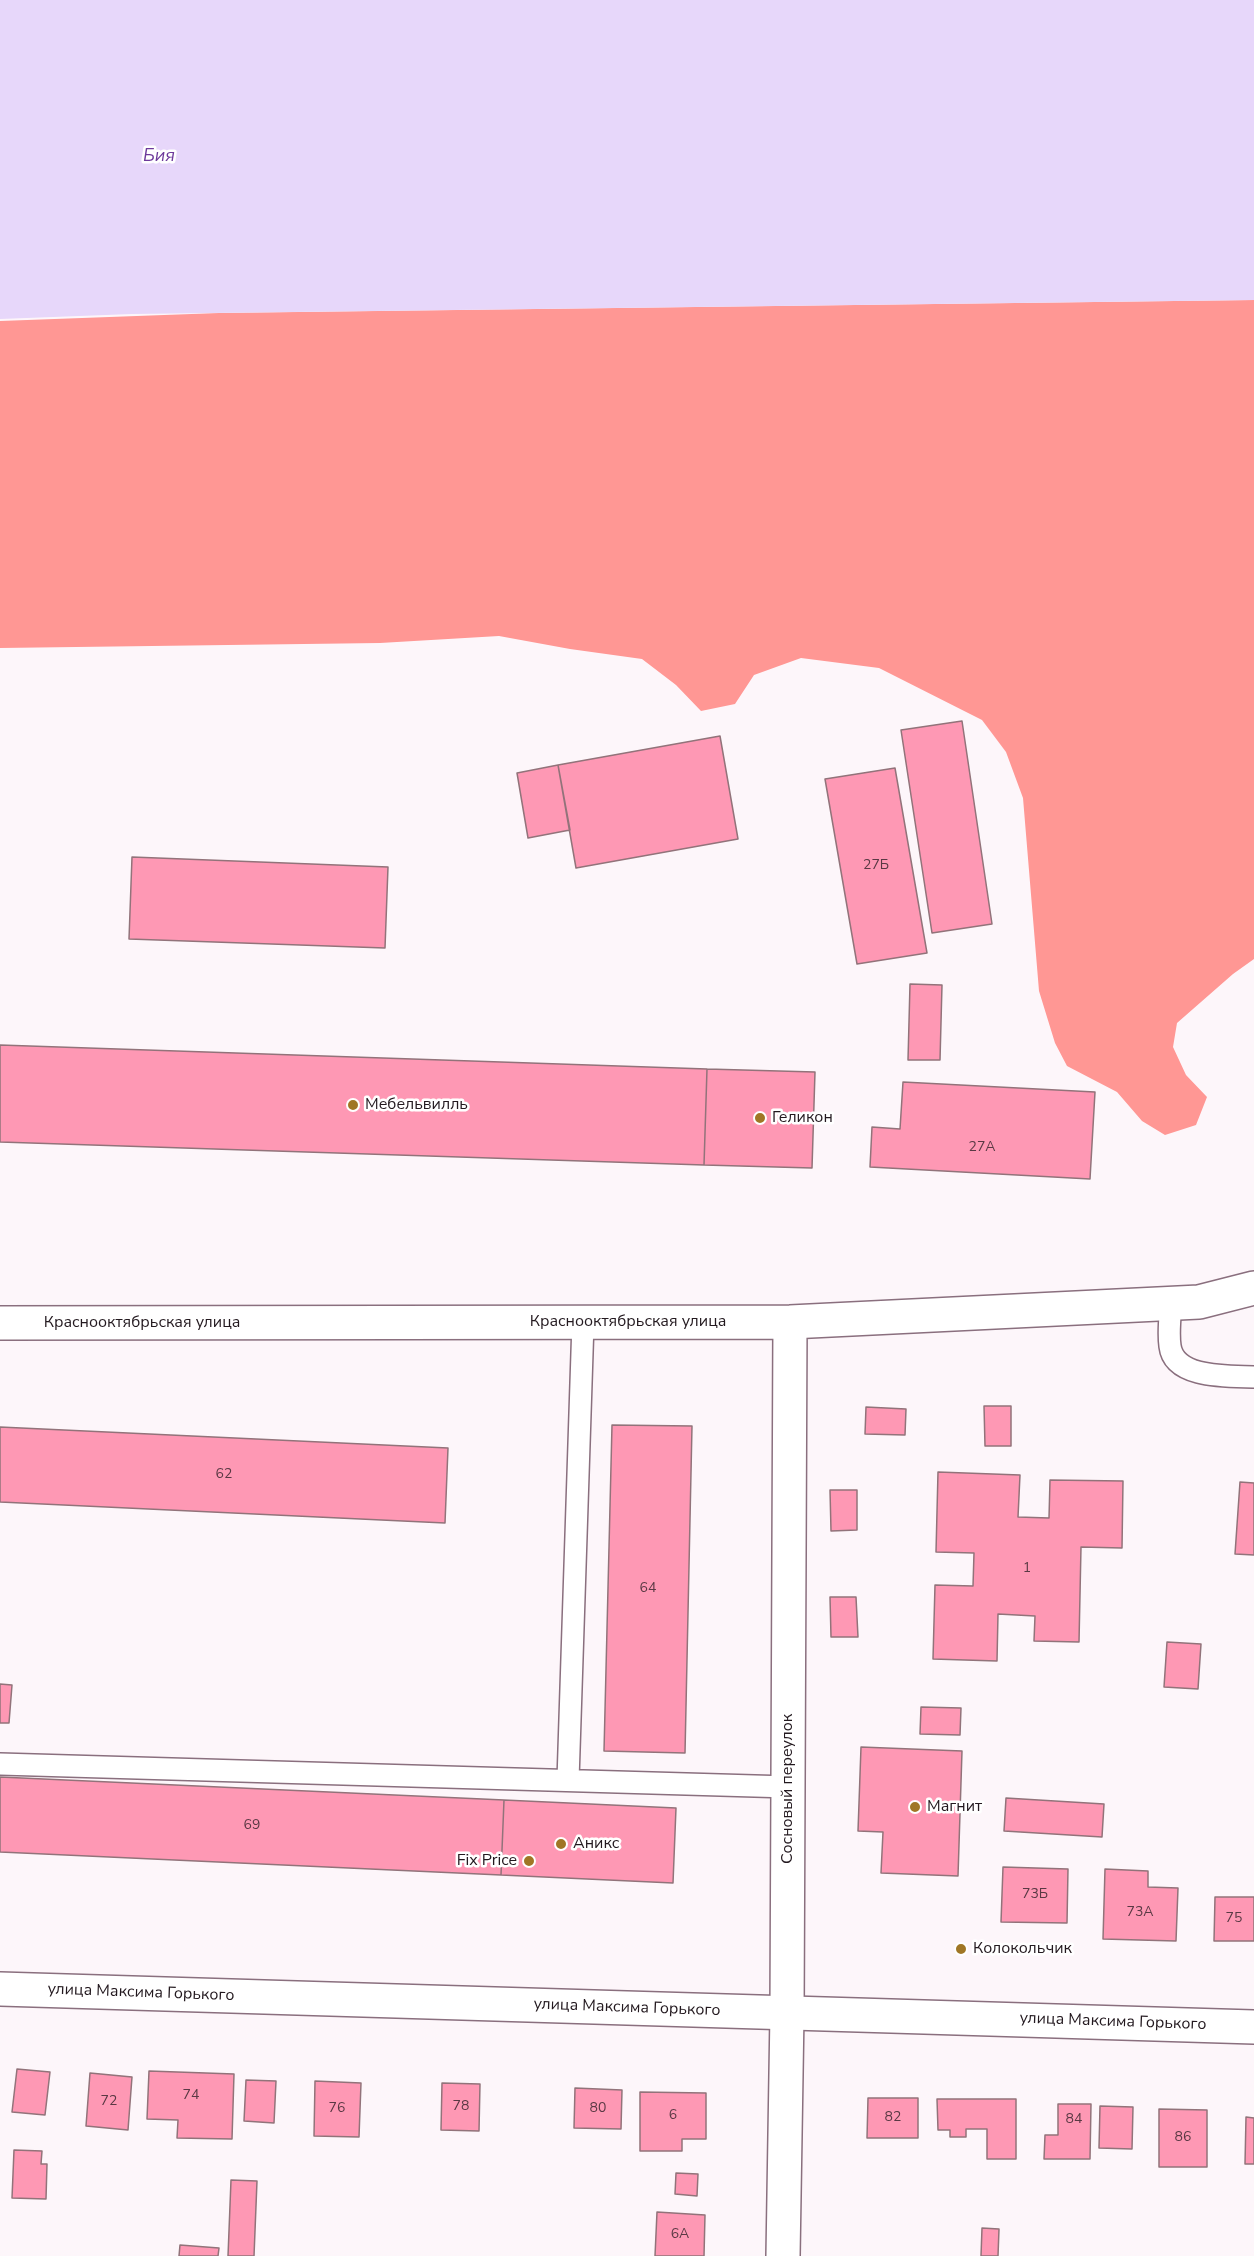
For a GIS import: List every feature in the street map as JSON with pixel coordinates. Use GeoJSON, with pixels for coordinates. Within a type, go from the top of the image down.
{"type":"FeatureCollection","features":[{"type":"Feature","properties":{"kind":"street","name":"Краснооктябрьская улица"},"geometry":{"type":"LineString","coordinates":[[0,1323],[790,1322],[1199,1302],[1254,1288]]}},
{"type":"Feature","properties":{"kind":"street","name":"Сосновый переулок"},"geometry":{"type":"LineString","coordinates":[[783,2256],[789,1787],[790,1322]]}},
{"type":"Feature","properties":{"kind":"street","name":"улица Максима Горького"},"geometry":{"type":"LineString","coordinates":[[0,1989],[1254,2027]]}},
{"type":"Feature","properties":{"kind":"lane"},"geometry":{"type":"LineString","coordinates":[[1171,1304],[1170,1346],[1174,1357],[1183,1366],[1197,1372],[1254,1377]]}},
{"type":"Feature","properties":{"kind":"lane"},"geometry":{"type":"LineString","coordinates":[[568,1780],[583,1322]]}},
{"type":"Feature","properties":{"kind":"lane"},"geometry":{"type":"LineString","coordinates":[[0,1764],[789,1787]]}},
{"type":"Feature","properties":{"kind":"shaded area"},"geometry":{"type":"Polygon","coordinates":[[[1254,300],[1254,959],[1233,974],[1177,1023],[1173,1047],[1186,1075],[1207,1097],[1196,1125],[1165,1135],[1142,1121],[1117,1092],[1067,1066],[1055,1043],[1039,991],[1023,798],[1006,752],[982,720],[879,668],[801,658],[754,675],[735,704],[701,711],[676,685],[642,659],[499,636],[380,643],[0,648],[0,321],[219,313],[1254,300]]]}},
{"type":"Feature","properties":{"kind":"water","name":"Бия"},"geometry":{"type":"Polygon","coordinates":[[[0,0],[1254,0],[1254,300],[132,314],[0,319],[0,0]]]}},
{"type":"Feature","properties":{"kind":"building"},"geometry":{"type":"Polygon","coordinates":[[[962,721],[992,924],[932,933],[901,730],[962,721]]]}},
{"type":"Feature","properties":{"kind":"building"},"geometry":{"type":"Polygon","coordinates":[[[720,736],[738,839],[576,868],[558,765],[720,736]]]}},
{"type":"Feature","properties":{"kind":"building"},"geometry":{"type":"Polygon","coordinates":[[[558,765],[570,830],[528,838],[517,773],[558,765]]]}},
{"type":"Feature","properties":{"kind":"building"},"geometry":{"type":"Polygon","coordinates":[[[895,768],[927,953],[857,964],[825,779],[895,768]]]}},
{"type":"Feature","properties":{"kind":"building"},"geometry":{"type":"Polygon","coordinates":[[[132,857],[388,867],[385,948],[129,939],[132,857]]]}},
{"type":"Feature","properties":{"kind":"building"},"geometry":{"type":"Polygon","coordinates":[[[910,984],[942,985],[940,1060],[908,1060],[910,984]]]}},
{"type":"Feature","properties":{"kind":"building","name":"Мебельвилль"},"geometry":{"type":"Polygon","coordinates":[[[0,1045],[707,1069],[704,1165],[0,1142],[0,1045]]]}},
{"type":"Feature","properties":{"kind":"building","name":"Геликон"},"geometry":{"type":"Polygon","coordinates":[[[707,1069],[815,1072],[812,1168],[704,1165],[707,1069]]]}},
{"type":"Feature","properties":{"kind":"building"},"geometry":{"type":"Polygon","coordinates":[[[903,1082],[1095,1092],[1090,1179],[870,1167],[872,1127],[900,1129],[903,1082]]]}},
{"type":"Feature","properties":{"kind":"building"},"geometry":{"type":"Polygon","coordinates":[[[984,1406],[1011,1406],[1011,1446],[985,1446],[984,1406]]]}},
{"type":"Feature","properties":{"kind":"building"},"geometry":{"type":"Polygon","coordinates":[[[866,1407],[906,1409],[905,1435],[865,1434],[866,1407]]]}},
{"type":"Feature","properties":{"kind":"building"},"geometry":{"type":"Polygon","coordinates":[[[612,1425],[692,1426],[685,1753],[604,1751],[612,1425]]]}},
{"type":"Feature","properties":{"kind":"building"},"geometry":{"type":"Polygon","coordinates":[[[0,1427],[448,1448],[445,1523],[0,1502],[0,1427]]]}},
{"type":"Feature","properties":{"kind":"building"},"geometry":{"type":"Polygon","coordinates":[[[938,1472],[1020,1475],[1018,1517],[1049,1518],[1050,1480],[1123,1481],[1122,1548],[1081,1547],[1079,1642],[1034,1641],[1035,1616],[998,1614],[997,1661],[933,1659],[935,1585],[973,1586],[974,1553],[936,1552],[938,1472]]]}},
{"type":"Feature","properties":{"kind":"building"},"geometry":{"type":"Polygon","coordinates":[[[1240,1482],[1254,1483],[1254,1555],[1235,1554],[1240,1482]]]}},
{"type":"Feature","properties":{"kind":"building"},"geometry":{"type":"Polygon","coordinates":[[[830,1490],[857,1490],[857,1530],[831,1531],[830,1490]]]}},
{"type":"Feature","properties":{"kind":"building"},"geometry":{"type":"Polygon","coordinates":[[[830,1597],[856,1597],[858,1637],[831,1637],[830,1597]]]}},
{"type":"Feature","properties":{"kind":"building"},"geometry":{"type":"Polygon","coordinates":[[[1167,1642],[1201,1644],[1198,1689],[1164,1687],[1167,1642]]]}},
{"type":"Feature","properties":{"kind":"building"},"geometry":{"type":"Polygon","coordinates":[[[0,1684],[12,1685],[9,1723],[0,1723],[0,1684]]]}},
{"type":"Feature","properties":{"kind":"building"},"geometry":{"type":"Polygon","coordinates":[[[921,1707],[961,1708],[960,1735],[920,1734],[921,1707]]]}},
{"type":"Feature","properties":{"kind":"building"},"geometry":{"type":"Polygon","coordinates":[[[861,1747],[962,1751],[958,1876],[881,1873],[883,1832],[858,1831],[861,1747]]]}},
{"type":"Feature","properties":{"kind":"building"},"geometry":{"type":"Polygon","coordinates":[[[0,1777],[504,1800],[501,1875],[0,1852],[0,1777]]]}},
{"type":"Feature","properties":{"kind":"building"},"geometry":{"type":"Polygon","coordinates":[[[1006,1798],[1104,1804],[1102,1837],[1004,1831],[1006,1798]]]}},
{"type":"Feature","properties":{"kind":"building"},"geometry":{"type":"Polygon","coordinates":[[[504,1800],[676,1808],[673,1883],[501,1875],[504,1800]]]}},
{"type":"Feature","properties":{"kind":"building"},"geometry":{"type":"Polygon","coordinates":[[[1003,1867],[1068,1869],[1067,1923],[1001,1922],[1003,1867]]]}},
{"type":"Feature","properties":{"kind":"building"},"geometry":{"type":"Polygon","coordinates":[[[1105,1869],[1148,1871],[1148,1887],[1178,1888],[1176,1941],[1103,1939],[1105,1869]]]}},
{"type":"Feature","properties":{"kind":"building"},"geometry":{"type":"Polygon","coordinates":[[[1215,1897],[1254,1897],[1254,1941],[1214,1941],[1215,1897]]]}},
{"type":"Feature","properties":{"kind":"building"},"geometry":{"type":"Polygon","coordinates":[[[17,2069],[50,2072],[45,2115],[12,2112],[17,2069]]]}},
{"type":"Feature","properties":{"kind":"building"},"geometry":{"type":"Polygon","coordinates":[[[149,2071],[234,2074],[232,2139],[177,2138],[178,2120],[147,2119],[149,2071]]]}},
{"type":"Feature","properties":{"kind":"building"},"geometry":{"type":"Polygon","coordinates":[[[90,2073],[132,2077],[128,2130],[86,2126],[90,2073]]]}},
{"type":"Feature","properties":{"kind":"building"},"geometry":{"type":"Polygon","coordinates":[[[246,2080],[276,2081],[274,2123],[244,2121],[246,2080]]]}},
{"type":"Feature","properties":{"kind":"building"},"geometry":{"type":"Polygon","coordinates":[[[315,2081],[361,2083],[359,2137],[314,2136],[315,2081]]]}},
{"type":"Feature","properties":{"kind":"building"},"geometry":{"type":"Polygon","coordinates":[[[442,2083],[480,2084],[479,2131],[441,2130],[442,2083]]]}},
{"type":"Feature","properties":{"kind":"building"},"geometry":{"type":"Polygon","coordinates":[[[575,2088],[622,2090],[621,2129],[574,2128],[575,2088]]]}},
{"type":"Feature","properties":{"kind":"building"},"geometry":{"type":"Polygon","coordinates":[[[640,2092],[706,2093],[706,2139],[682,2139],[682,2151],[640,2151],[640,2092]]]}},
{"type":"Feature","properties":{"kind":"building"},"geometry":{"type":"Polygon","coordinates":[[[868,2098],[918,2098],[918,2138],[867,2138],[868,2098]]]}},
{"type":"Feature","properties":{"kind":"building"},"geometry":{"type":"Polygon","coordinates":[[[937,2099],[1016,2099],[1016,2159],[987,2159],[987,2129],[966,2129],[966,2137],[950,2137],[950,2130],[938,2130],[937,2099]]]}},
{"type":"Feature","properties":{"kind":"building"},"geometry":{"type":"Polygon","coordinates":[[[1058,2104],[1091,2104],[1090,2159],[1044,2159],[1045,2135],[1058,2135],[1058,2104]]]}},
{"type":"Feature","properties":{"kind":"building"},"geometry":{"type":"Polygon","coordinates":[[[1100,2106],[1133,2107],[1132,2149],[1099,2148],[1100,2106]]]}},
{"type":"Feature","properties":{"kind":"building"},"geometry":{"type":"Polygon","coordinates":[[[1159,2109],[1207,2110],[1207,2167],[1159,2167],[1159,2109]]]}},
{"type":"Feature","properties":{"kind":"building"},"geometry":{"type":"Polygon","coordinates":[[[1246,2117],[1254,2118],[1254,2164],[1245,2164],[1246,2117]]]}},
{"type":"Feature","properties":{"kind":"building"},"geometry":{"type":"Polygon","coordinates":[[[14,2150],[42,2151],[41,2164],[47,2164],[46,2199],[12,2198],[14,2150]]]}},
{"type":"Feature","properties":{"kind":"building"},"geometry":{"type":"Polygon","coordinates":[[[676,2173],[698,2174],[697,2196],[675,2194],[676,2173]]]}},
{"type":"Feature","properties":{"kind":"building"},"geometry":{"type":"Polygon","coordinates":[[[231,2180],[257,2181],[254,2256],[228,2256],[231,2180]]]}},
{"type":"Feature","properties":{"kind":"building"},"geometry":{"type":"Polygon","coordinates":[[[657,2212],[705,2215],[704,2256],[655,2256],[657,2212]]]}},
{"type":"Feature","properties":{"kind":"building"},"geometry":{"type":"Polygon","coordinates":[[[982,2228],[999,2229],[998,2256],[981,2256],[982,2228]]]}},
{"type":"Feature","properties":{"kind":"building"},"geometry":{"type":"Polygon","coordinates":[[[180,2245],[219,2248],[218,2256],[179,2256],[180,2245]]]}},
{"type":"Feature","properties":{"kind":"place","name":"Мебельвилль"},"geometry":{"type":"Point","coordinates":[353,1105]}},
{"type":"Feature","properties":{"kind":"place","name":"Геликон"},"geometry":{"type":"Point","coordinates":[760,1118]}},
{"type":"Feature","properties":{"kind":"place","name":"Магнит"},"geometry":{"type":"Point","coordinates":[915,1807]}},
{"type":"Feature","properties":{"kind":"place","name":"Аникс"},"geometry":{"type":"Point","coordinates":[561,1844]}},
{"type":"Feature","properties":{"kind":"place","name":"Fix Price"},"geometry":{"type":"Point","coordinates":[529,1861]}},
{"type":"Feature","properties":{"kind":"place","name":"Колокольчик"},"geometry":{"type":"Point","coordinates":[961,1949]}}]}
